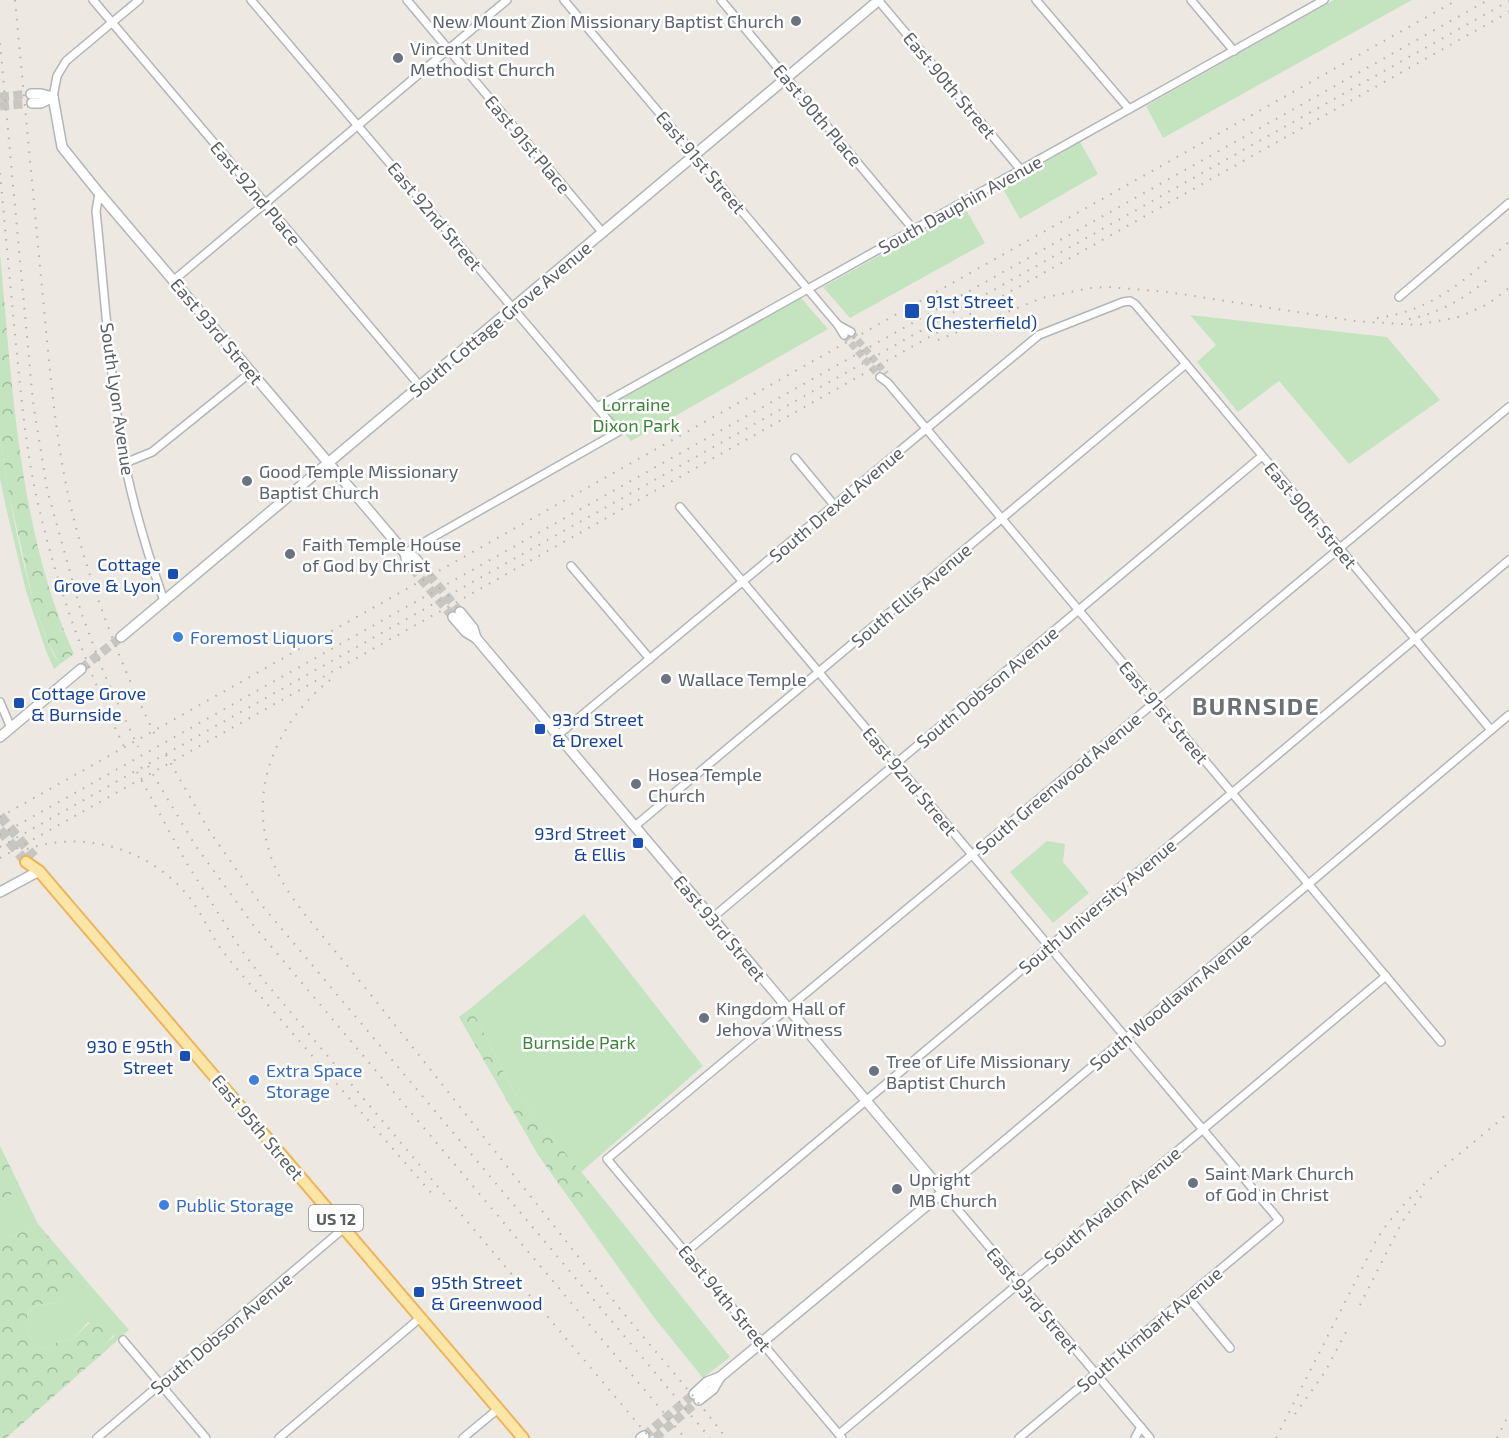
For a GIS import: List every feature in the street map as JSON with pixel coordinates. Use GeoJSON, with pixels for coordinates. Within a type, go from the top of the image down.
{"type":"FeatureCollection","features":[{"type":"Feature","properties":{"kind":"main road","name":"East 95th Street"},"geometry":{"type":"LineString","coordinates":[[30,859],[523,1438]]}},
{"type":"Feature","properties":{"kind":"street","name":"East 92nd Place"},"geometry":{"type":"LineString","coordinates":[[93,0],[420,386]]}},
{"type":"Feature","properties":{"kind":"street"},"geometry":{"type":"LineString","coordinates":[[31,99],[41,103],[53,97],[57,76],[66,61],[139,0]]}},
{"type":"Feature","properties":{"kind":"street","name":"East 92nd Street"},"geometry":{"type":"LineString","coordinates":[[251,0],[618,432],[405,553]]}},
{"type":"Feature","properties":{"kind":"street","name":"East 91st Place"},"geometry":{"type":"LineString","coordinates":[[407,0],[603,232]]}},
{"type":"Feature","properties":{"kind":"street"},"geometry":{"type":"LineString","coordinates":[[174,280],[507,0]]}},
{"type":"Feature","properties":{"kind":"street","name":"East 91st Street"},"geometry":{"type":"LineString","coordinates":[[564,0],[847,333]]}},
{"type":"Feature","properties":{"kind":"street","name":"East 90th Place"},"geometry":{"type":"LineString","coordinates":[[721,0],[914,230]]}},
{"type":"Feature","properties":{"kind":"street","name":"South Cottage Grove Avenue"},"geometry":{"type":"LineString","coordinates":[[121,637],[879,0]]}},
{"type":"Feature","properties":{"kind":"street","name":"East 90th Street"},"geometry":{"type":"LineString","coordinates":[[879,0],[1021,170]]}},
{"type":"Feature","properties":{"kind":"street"},"geometry":{"type":"LineString","coordinates":[[1036,0],[1129,109]]}},
{"type":"Feature","properties":{"kind":"street"},"geometry":{"type":"LineString","coordinates":[[1191,0],[1234,51]]}},
{"type":"Feature","properties":{"kind":"street","name":"South Dauphin Avenue"},"geometry":{"type":"LineString","coordinates":[[597,408],[1324,0]]}},
{"type":"Feature","properties":{"kind":"street","name":"East 93rd Street"},"geometry":{"type":"LineString","coordinates":[[53,97],[62,147],[405,553],[414,557],[416,566]]}},
{"type":"Feature","properties":{"kind":"street","name":"South Lyon Avenue"},"geometry":{"type":"LineString","coordinates":[[99,193],[96,211],[111,362],[125,463],[142,534],[164,601]]}},
{"type":"Feature","properties":{"kind":"street"},"geometry":{"type":"LineString","coordinates":[[1399,297],[1509,203]]}},
{"type":"Feature","properties":{"kind":"street","name":"East 90th Street"},"geometry":{"type":"LineString","coordinates":[[1130,301],[1186,364],[1491,730]]}},
{"type":"Feature","properties":{"kind":"street","name":"South Drexel Avenue"},"geometry":{"type":"LineString","coordinates":[[558,735],[1039,335],[1130,301]]}},
{"type":"Feature","properties":{"kind":"street","name":"South Ellis Avenue"},"geometry":{"type":"LineString","coordinates":[[635,826],[1186,364]]}},
{"type":"Feature","properties":{"kind":"street"},"geometry":{"type":"LineString","coordinates":[[125,463],[152,452],[250,372]]}},
{"type":"Feature","properties":{"kind":"street","name":"East 91st Street"},"geometry":{"type":"LineString","coordinates":[[883,375],[1441,1042]]}},
{"type":"Feature","properties":{"kind":"street","name":"South Greenwood Avenue"},"geometry":{"type":"LineString","coordinates":[[607,1159],[1509,407]]}},
{"type":"Feature","properties":{"kind":"street","name":"South Dobson Avenue"},"geometry":{"type":"LineString","coordinates":[[712,918],[1262,456]]}},
{"type":"Feature","properties":{"kind":"street"},"geometry":{"type":"LineString","coordinates":[[795,459],[834,505]]}},
{"type":"Feature","properties":{"kind":"street","name":"East 92nd Street"},"geometry":{"type":"LineString","coordinates":[[680,507],[1279,1220]]}},
{"type":"Feature","properties":{"kind":"street","name":"South University Avenue"},"geometry":{"type":"LineString","coordinates":[[686,1252],[1509,560]]}},
{"type":"Feature","properties":{"kind":"street"},"geometry":{"type":"LineString","coordinates":[[571,566],[650,659]]}},
{"type":"Feature","properties":{"kind":"street","name":"East 93rd Street"},"geometry":{"type":"LineString","coordinates":[[457,615],[473,628],[476,638],[1150,1438]]}},
{"type":"Feature","properties":{"kind":"street"},"geometry":{"type":"LineString","coordinates":[[0,737],[81,669]]}},
{"type":"Feature","properties":{"kind":"street"},"geometry":{"type":"LineString","coordinates":[[0,702],[11,728]]}},
{"type":"Feature","properties":{"kind":"street","name":"South Woodlawn Avenue"},"geometry":{"type":"LineString","coordinates":[[697,1397],[713,1389],[720,1377],[1509,715]]}},
{"type":"Feature","properties":{"kind":"street"},"geometry":{"type":"LineString","coordinates":[[0,892],[39,871]]}},
{"type":"Feature","properties":{"kind":"street","name":"South Avalon Avenue"},"geometry":{"type":"LineString","coordinates":[[840,1436],[1386,976]]}},
{"type":"Feature","properties":{"kind":"street","name":"East 94th Street"},"geometry":{"type":"LineString","coordinates":[[607,1159],[840,1436]]}},
{"type":"Feature","properties":{"kind":"street","name":"South Kimbark Avenue"},"geometry":{"type":"LineString","coordinates":[[1019,1438],[1279,1220]]}},
{"type":"Feature","properties":{"kind":"street","name":"South Dobson Avenue"},"geometry":{"type":"LineString","coordinates":[[97,1438],[344,1228]]}},
{"type":"Feature","properties":{"kind":"street"},"geometry":{"type":"LineString","coordinates":[[1188,1297],[1230,1348]]}},
{"type":"Feature","properties":{"kind":"street"},"geometry":{"type":"LineString","coordinates":[[279,1438],[420,1318]]}},
{"type":"Feature","properties":{"kind":"street"},"geometry":{"type":"LineString","coordinates":[[123,1340],[206,1438]]}},
{"type":"Feature","properties":{"kind":"street"},"geometry":{"type":"LineString","coordinates":[[464,1438],[498,1409]]}},
{"type":"Feature","properties":{"kind":"street"},"geometry":{"type":"LineString","coordinates":[[1135,1438],[1141,1427]]}},
{"type":"Feature","properties":{"kind":"green space"},"geometry":{"type":"Polygon","coordinates":[[[1334,0],[1412,0],[1163,138],[1146,106],[1334,0]]]}},
{"type":"Feature","properties":{"kind":"green space"},"geometry":{"type":"Polygon","coordinates":[[[1080,142],[1098,174],[1020,219],[1002,187],[1080,142]]]}},
{"type":"Feature","properties":{"kind":"green space"},"geometry":{"type":"Polygon","coordinates":[[[965,208],[985,243],[850,318],[823,287],[965,208]]]}},
{"type":"Feature","properties":{"kind":"green space"},"geometry":{"type":"Polygon","coordinates":[[[0,253],[14,405],[30,509],[41,559],[56,608],[74,654],[60,664],[48,643],[33,600],[9,494],[0,437],[0,253]]]}},
{"type":"Feature","properties":{"kind":"green space","name":"Lorraine Dixon Park"},"geometry":{"type":"Polygon","coordinates":[[[801,298],[828,329],[631,441],[603,409],[801,298]]]}},
{"type":"Feature","properties":{"kind":"green space"},"geometry":{"type":"Polygon","coordinates":[[[1190,315],[1387,337],[1440,400],[1349,464],[1279,381],[1238,412],[1197,362],[1216,345],[1190,315]]]}},
{"type":"Feature","properties":{"kind":"green space"},"geometry":{"type":"Polygon","coordinates":[[[0,437],[11,506],[26,574],[45,636],[60,664],[54,669],[26,591],[8,516],[0,479],[0,437]]]}},
{"type":"Feature","properties":{"kind":"green space"},"geometry":{"type":"Polygon","coordinates":[[[1047,841],[1065,844],[1063,862],[1089,893],[1053,923],[1010,872],[1047,841]]]}},
{"type":"Feature","properties":{"kind":"green space","name":"Burnside Park"},"geometry":{"type":"Polygon","coordinates":[[[584,914],[703,1066],[581,1172],[512,1089],[471,1008],[584,914]]]}},
{"type":"Feature","properties":{"kind":"green space"},"geometry":{"type":"Polygon","coordinates":[[[471,1008],[512,1089],[597,1191],[576,1208],[538,1155],[459,1017],[471,1008]]]}},
{"type":"Feature","properties":{"kind":"green space"},"geometry":{"type":"Polygon","coordinates":[[[0,1146],[19,1185],[12,1194],[0,1202],[0,1146]]]}},
{"type":"Feature","properties":{"kind":"green space"},"geometry":{"type":"Polygon","coordinates":[[[19,1185],[38,1224],[0,1240],[0,1202],[12,1194],[19,1185]]]}},
{"type":"Feature","properties":{"kind":"green space"},"geometry":{"type":"Polygon","coordinates":[[[597,1191],[730,1357],[703,1378],[653,1316],[576,1208],[597,1191]]]}},
{"type":"Feature","properties":{"kind":"green space"},"geometry":{"type":"Polygon","coordinates":[[[38,1224],[90,1285],[74,1288],[60,1301],[33,1307],[30,1310],[27,1325],[36,1346],[39,1349],[63,1340],[72,1340],[93,1320],[99,1318],[111,1321],[117,1328],[103,1347],[101,1355],[6,1438],[0,1438],[0,1240],[6,1235],[11,1237],[38,1224]]]}},
{"type":"Feature","properties":{"kind":"green space"},"geometry":{"type":"Polygon","coordinates":[[[90,1285],[129,1330],[101,1355],[103,1346],[115,1336],[88,1322],[72,1340],[63,1340],[39,1349],[29,1334],[27,1316],[30,1311],[37,1306],[60,1301],[74,1288],[90,1285]]]}},
{"type":"Feature","properties":{"kind":"tunnel"},"geometry":{"type":"LineString","coordinates":[[0,97],[31,94]]}},
{"type":"Feature","properties":{"kind":"tunnel"},"geometry":{"type":"LineString","coordinates":[[0,106],[32,103]]}},
{"type":"Feature","properties":{"kind":"tunnel"},"geometry":{"type":"LineString","coordinates":[[851,332],[886,374]]}},
{"type":"Feature","properties":{"kind":"tunnel"},"geometry":{"type":"LineString","coordinates":[[844,335],[880,377]]}},
{"type":"Feature","properties":{"kind":"tunnel"},"geometry":{"type":"LineString","coordinates":[[420,564],[460,612]]}},
{"type":"Feature","properties":{"kind":"tunnel"},"geometry":{"type":"LineString","coordinates":[[412,568],[453,617]]}},
{"type":"Feature","properties":{"kind":"tunnel"},"geometry":{"type":"LineString","coordinates":[[81,669],[121,637]]}},
{"type":"Feature","properties":{"kind":"tunnel"},"geometry":{"type":"LineString","coordinates":[[0,816],[34,857]]}},
{"type":"Feature","properties":{"kind":"tunnel"},"geometry":{"type":"LineString","coordinates":[[0,830],[26,862]]}},
{"type":"Feature","properties":{"kind":"tunnel"},"geometry":{"type":"LineString","coordinates":[[644,1436],[694,1394]]}},
{"type":"Feature","properties":{"kind":"tunnel"},"geometry":{"type":"LineString","coordinates":[[655,1438],[699,1400]]}},
{"type":"Feature","properties":{"kind":"railway"},"geometry":{"type":"LineString","coordinates":[[15,0],[50,368],[64,473],[85,561],[95,591],[129,679],[156,737]]}},
{"type":"Feature","properties":{"kind":"railway"},"geometry":{"type":"LineString","coordinates":[[0,817],[1457,0]]}},
{"type":"Feature","properties":{"kind":"railway"},"geometry":{"type":"LineString","coordinates":[[0,835],[1488,0]]}},
{"type":"Feature","properties":{"kind":"railway"},"geometry":{"type":"LineString","coordinates":[[0,847],[1509,1]]}},
{"type":"Feature","properties":{"kind":"railway"},"geometry":{"type":"LineString","coordinates":[[0,858],[1509,12]]}},
{"type":"Feature","properties":{"kind":"railway"},"geometry":{"type":"LineString","coordinates":[[0,43],[33,402],[47,489],[81,612],[103,671],[138,747]]}},
{"type":"Feature","properties":{"kind":"railway"},"geometry":{"type":"LineString","coordinates":[[0,173],[21,390],[33,480],[50,550],[71,620],[97,687],[127,753]]}},
{"type":"Feature","properties":{"kind":"railway"},"geometry":{"type":"LineString","coordinates":[[1377,318],[1398,314],[1433,300],[1464,280],[1509,242]]}},
{"type":"Feature","properties":{"kind":"railway"},"geometry":{"type":"LineString","coordinates":[[1409,319],[1451,304],[1487,280]]}},
{"type":"Feature","properties":{"kind":"railway"},"geometry":{"type":"LineString","coordinates":[[938,340],[1042,298],[1090,288],[1108,287],[1168,292],[1355,321],[1417,325],[1459,317],[1488,304],[1509,288]]}},
{"type":"Feature","properties":{"kind":"railway"},"geometry":{"type":"LineString","coordinates":[[330,680],[312,696],[284,733],[267,776],[263,799],[263,823],[268,847],[278,874],[302,911],[726,1438]]}},
{"type":"Feature","properties":{"kind":"railway"},"geometry":{"type":"LineString","coordinates":[[166,755],[210,832],[260,903],[710,1438]]}},
{"type":"Feature","properties":{"kind":"railway"},"geometry":{"type":"LineString","coordinates":[[148,766],[195,845],[254,926],[685,1438]]}},
{"type":"Feature","properties":{"kind":"railway"},"geometry":{"type":"LineString","coordinates":[[137,772],[186,862],[240,948],[266,983],[650,1438]]}},
{"type":"Feature","properties":{"kind":"railway"},"geometry":{"type":"LineString","coordinates":[[27,849],[50,843],[72,841],[95,843],[137,856],[157,867],[174,881],[190,898],[219,946],[242,975],[434,1196]]}},
{"type":"Feature","properties":{"kind":"railway"},"geometry":{"type":"LineString","coordinates":[[1276,1438],[1378,1237],[1406,1202],[1509,1112]]}},
{"type":"Feature","properties":{"kind":"railway"},"geometry":{"type":"LineString","coordinates":[[1360,1305],[1402,1222],[1422,1195]]}},
{"type":"Feature","properties":{"kind":"railway"},"geometry":{"type":"LineString","coordinates":[[1295,1414],[1325,1372],[1346,1332]]}},
{"type":"Feature","properties":{"kind":"railway"},"geometry":{"type":"LineString","coordinates":[[1497,1438],[1509,1414]]}},
{"type":"Feature","properties":{"kind":"place","name":"New Mount Zion Missionary Baptist Church"},"geometry":{"type":"Point","coordinates":[796,21]}},
{"type":"Feature","properties":{"kind":"place","name":"Vincent United Methodist Church"},"geometry":{"type":"Point","coordinates":[398,58]}},
{"type":"Feature","properties":{"kind":"place","name":"91st Street (Chesterfield)"},"geometry":{"type":"Point","coordinates":[912,311]}},
{"type":"Feature","properties":{"kind":"place","name":"Good Temple Missionary Baptist Church"},"geometry":{"type":"Point","coordinates":[247,481]}},
{"type":"Feature","properties":{"kind":"place","name":"Faith Temple House of God by Christ"},"geometry":{"type":"Point","coordinates":[290,554]}},
{"type":"Feature","properties":{"kind":"place","name":"Cottage Grove & Lyon"},"geometry":{"type":"Point","coordinates":[173,574]}},
{"type":"Feature","properties":{"kind":"place","name":"Foremost Liquors"},"geometry":{"type":"Point","coordinates":[178,637]}},
{"type":"Feature","properties":{"kind":"place","name":"Wallace Temple"},"geometry":{"type":"Point","coordinates":[666,679]}},
{"type":"Feature","properties":{"kind":"place","name":"Cottage Grove & Burnside"},"geometry":{"type":"Point","coordinates":[19,703]}},
{"type":"Feature","properties":{"kind":"place","name":"93rd Street & Drexel"},"geometry":{"type":"Point","coordinates":[540,729]}},
{"type":"Feature","properties":{"kind":"place","name":"Hosea Temple Church"},"geometry":{"type":"Point","coordinates":[636,784]}},
{"type":"Feature","properties":{"kind":"place","name":"93rd Street & Ellis"},"geometry":{"type":"Point","coordinates":[638,843]}},
{"type":"Feature","properties":{"kind":"place","name":"Kingdom Hall of Jehova Witness"},"geometry":{"type":"Point","coordinates":[704,1018]}},
{"type":"Feature","properties":{"kind":"place","name":"930 E 95th Street"},"geometry":{"type":"Point","coordinates":[185,1056]}},
{"type":"Feature","properties":{"kind":"place","name":"Tree of Life Missionary Baptist Church"},"geometry":{"type":"Point","coordinates":[874,1071]}},
{"type":"Feature","properties":{"kind":"place","name":"Extra Space Storage"},"geometry":{"type":"Point","coordinates":[254,1080]}},
{"type":"Feature","properties":{"kind":"place","name":"Saint Mark Church of God in Christ"},"geometry":{"type":"Point","coordinates":[1193,1183]}},
{"type":"Feature","properties":{"kind":"place","name":"Upright MB Church"},"geometry":{"type":"Point","coordinates":[897,1189]}},
{"type":"Feature","properties":{"kind":"place","name":"Public Storage"},"geometry":{"type":"Point","coordinates":[164,1205]}},
{"type":"Feature","properties":{"kind":"place","name":"95th Street & Greenwood"},"geometry":{"type":"Point","coordinates":[419,1292]}},
{"type":"Feature","properties":{"kind":"district","name":"BURNSIDE"},"geometry":{"type":"Point","coordinates":[1256,705]}}]}
